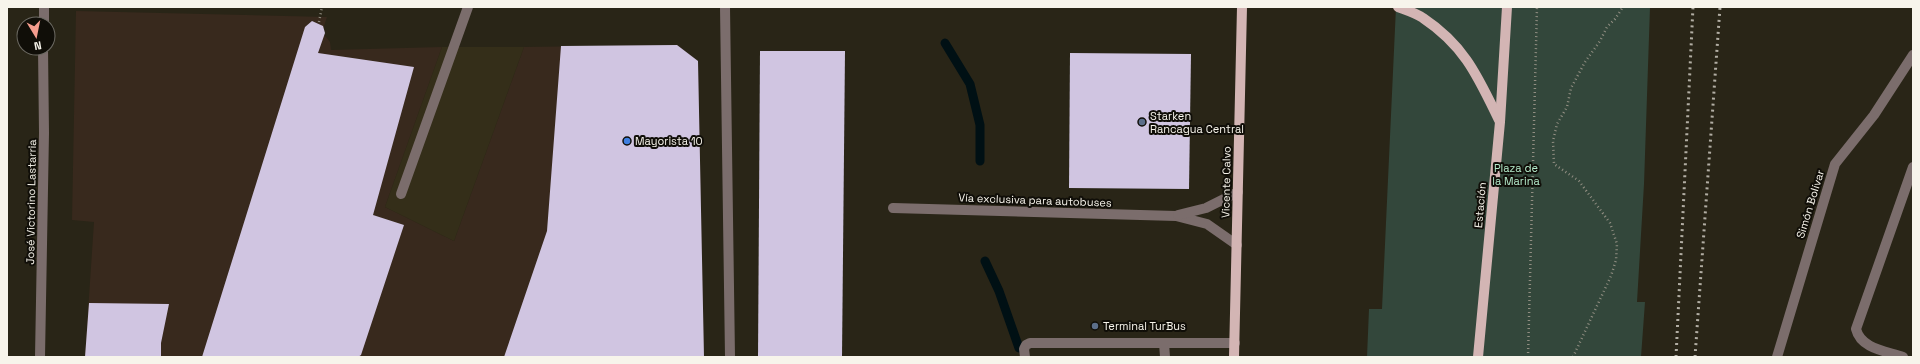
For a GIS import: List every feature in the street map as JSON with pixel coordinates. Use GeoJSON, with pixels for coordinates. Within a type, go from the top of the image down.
{"type":"FeatureCollection","features":[{"type":"Feature","properties":{"kind":"main road","name":"Vicente Calvo"},"geometry":{"type":"LineString","coordinates":[[1234,357],[1242,7]]}},
{"type":"Feature","properties":{"kind":"main road"},"geometry":{"type":"LineString","coordinates":[[1398,7],[1422,17],[1453,41],[1472,65],[1500,122]]}},
{"type":"Feature","properties":{"kind":"main road","name":"Estación"},"geometry":{"type":"LineString","coordinates":[[1478,357],[1500,122],[1507,7]]}},
{"type":"Feature","properties":{"kind":"street"},"geometry":{"type":"LineString","coordinates":[[401,194],[468,7]]}},
{"type":"Feature","properties":{"kind":"street"},"geometry":{"type":"LineString","coordinates":[[725,7],[730,357]]}},
{"type":"Feature","properties":{"kind":"street","name":"Simón Bolívar"},"geometry":{"type":"LineString","coordinates":[[1776,357],[1835,164],[1874,115],[1913,55]]}},
{"type":"Feature","properties":{"kind":"street","name":"José Victorino Lastarria"},"geometry":{"type":"LineString","coordinates":[[40,357],[44,56]]}},
{"type":"Feature","properties":{"kind":"street"},"geometry":{"type":"LineString","coordinates":[[1903,357],[1866,344],[1858,336],[1856,329],[1913,167]]}},
{"type":"Feature","properties":{"kind":"street","name":"Vía exclusiva para autobuses"},"geometry":{"type":"LineString","coordinates":[[1176,216],[1206,208],[1238,192]]}},
{"type":"Feature","properties":{"kind":"street","name":"Vía exclusiva para autobuses"},"geometry":{"type":"LineString","coordinates":[[893,208],[1176,216],[1207,224],[1237,245]]}},
{"type":"Feature","properties":{"kind":"street"},"geometry":{"type":"LineString","coordinates":[[1025,357],[1024,349],[1026,345],[1030,343],[1235,343]]}},
{"type":"Feature","properties":{"kind":"street"},"geometry":{"type":"LineString","coordinates":[[1164,343],[1165,357]]}},
{"type":"Feature","properties":{"kind":"path"},"geometry":{"type":"LineString","coordinates":[[319,22],[322,7]]}},
{"type":"Feature","properties":{"kind":"path"},"geometry":{"type":"LineString","coordinates":[[1528,357],[1537,7]]}},
{"type":"Feature","properties":{"kind":"path"},"geometry":{"type":"LineString","coordinates":[[1573,357],[1611,276],[1616,260],[1617,244],[1610,223],[1579,181],[1554,164],[1553,141],[1557,124],[1567,107],[1571,88],[1607,27],[1616,19],[1623,7]]}},
{"type":"Feature","properties":{"kind":"shaded area"},"geometry":{"type":"Polygon","coordinates":[[[76,11],[327,17],[322,32],[330,42],[331,50],[442,47],[385,207],[454,241],[524,47],[677,45],[698,61],[704,357],[85,357],[94,222],[72,220],[76,11]]]}},
{"type":"Feature","properties":{"kind":"shaded area"},"geometry":{"type":"Polygon","coordinates":[[[442,47],[524,47],[454,241],[385,207],[442,47]]]}},
{"type":"Feature","properties":{"kind":"green space","name":"Plaza de la Marina"},"geometry":{"type":"Polygon","coordinates":[[[1396,7],[1650,7],[1644,184],[1637,302],[1645,302],[1641,357],[1367,357],[1369,309],[1382,309],[1396,7]]]}},
{"type":"Feature","properties":{"kind":"building"},"geometry":{"type":"Polygon","coordinates":[[[312,21],[323,26],[325,33],[318,53],[414,67],[373,215],[404,225],[361,355],[358,357],[202,357],[305,27],[312,21]]]}},
{"type":"Feature","properties":{"kind":"building","name":"Mayorista 10"},"geometry":{"type":"Polygon","coordinates":[[[677,45],[698,61],[704,357],[504,357],[547,231],[561,46],[677,45]]]}},
{"type":"Feature","properties":{"kind":"building"},"geometry":{"type":"Polygon","coordinates":[[[760,51],[845,51],[842,357],[758,357],[760,51]]]}},
{"type":"Feature","properties":{"kind":"building"},"geometry":{"type":"Polygon","coordinates":[[[1070,53],[1191,54],[1189,189],[1069,188],[1070,53]]]}},
{"type":"Feature","properties":{"kind":"building"},"geometry":{"type":"Polygon","coordinates":[[[89,303],[169,304],[161,343],[161,357],[85,357],[89,303]]]}},
{"type":"Feature","properties":{"kind":"waterway"},"geometry":{"type":"LineString","coordinates":[[945,43],[970,84],[980,125],[980,161]]}},
{"type":"Feature","properties":{"kind":"waterway"},"geometry":{"type":"LineString","coordinates":[[985,261],[999,291],[1019,348]]}},
{"type":"Feature","properties":{"kind":"railway"},"geometry":{"type":"LineString","coordinates":[[1676,357],[1693,7]]}},
{"type":"Feature","properties":{"kind":"railway"},"geometry":{"type":"LineString","coordinates":[[1695,357],[1720,7]]}},
{"type":"Feature","properties":{"kind":"place","name":"Starken Rancagua Central"},"geometry":{"type":"Point","coordinates":[1142,122]}},
{"type":"Feature","properties":{"kind":"place","name":"Mayorista 10"},"geometry":{"type":"Point","coordinates":[627,141]}},
{"type":"Feature","properties":{"kind":"place","name":"Terminal TurBus"},"geometry":{"type":"Point","coordinates":[1095,326]}}]}
